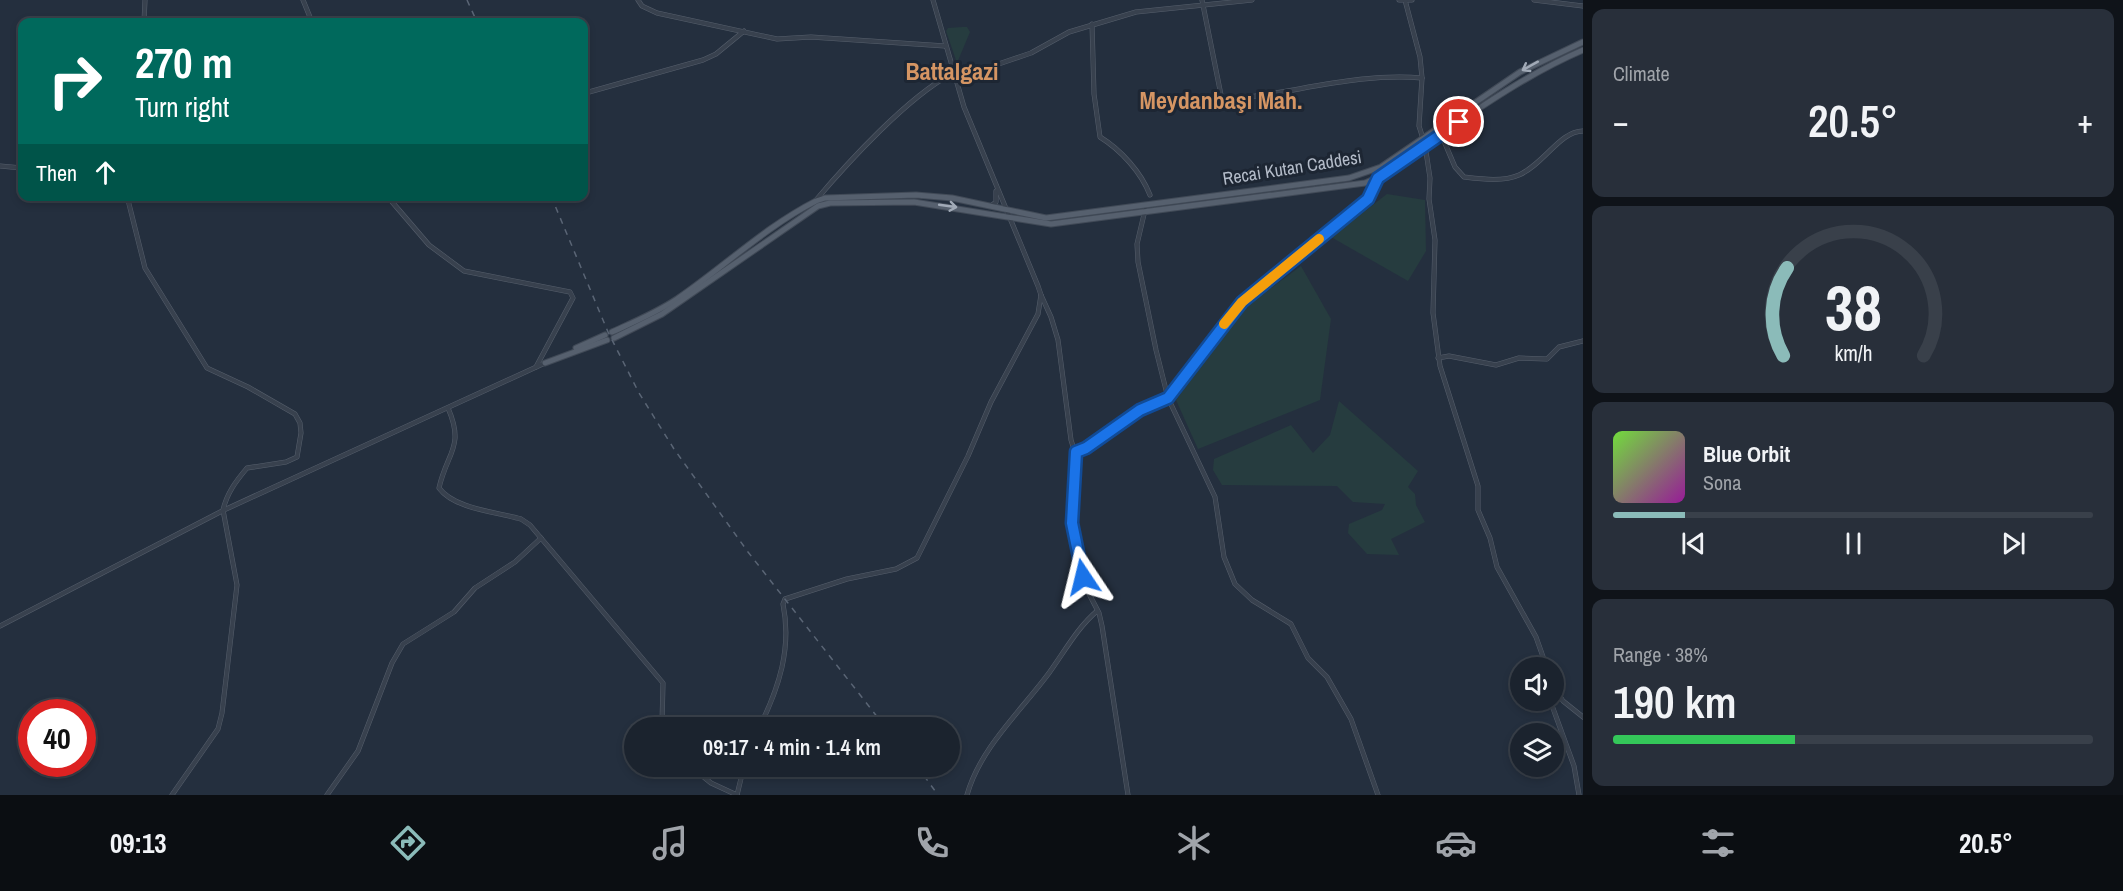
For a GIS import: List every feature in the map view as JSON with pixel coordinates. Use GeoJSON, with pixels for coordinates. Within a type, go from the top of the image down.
{"type":"FeatureCollection","features":[{"type":"Feature","properties":{"kind":"main road","name":"Recai Kutan Caddesi"},"geometry":{"type":"LineString","coordinates":[[817,203],[835,198],[916,195],[992,205],[1046,218],[1149,199],[1367,174],[1381,168],[1421,138],[1520,72],[1583,42]]}},
{"type":"Feature","properties":{"kind":"main road","name":"Recai Kutan Caddesi"},"geometry":{"type":"LineString","coordinates":[[817,203],[914,202],[1051,224],[1365,183],[1378,178],[1535,72],[1583,50]]}},
{"type":"Feature","properties":{"kind":"main road"},"geometry":{"type":"LineString","coordinates":[[613,335],[662,314],[817,203]]}},
{"type":"Feature","properties":{"kind":"main road"},"geometry":{"type":"LineString","coordinates":[[545,363],[606,338]]}},
{"type":"Feature","properties":{"kind":"street"},"geometry":{"type":"LineString","coordinates":[[144,18],[145,0]]}},
{"type":"Feature","properties":{"kind":"street"},"geometry":{"type":"LineString","coordinates":[[303,0],[310,18]]}},
{"type":"Feature","properties":{"kind":"street"},"geometry":{"type":"LineString","coordinates":[[638,0],[642,6],[657,13],[777,39],[811,37],[945,46]]}},
{"type":"Feature","properties":{"kind":"street"},"geometry":{"type":"LineString","coordinates":[[933,0],[964,107],[996,190],[1008,208],[1056,333],[1071,440],[1076,452],[1072,523],[1086,588],[1097,610],[1113,691],[1128,795]]}},
{"type":"Feature","properties":{"kind":"street"},"geometry":{"type":"LineString","coordinates":[[953,68],[981,70],[1031,53],[1069,32],[1136,12],[1203,2],[1252,0]]}},
{"type":"Feature","properties":{"kind":"street"},"geometry":{"type":"LineString","coordinates":[[1399,0],[1412,0]]}},
{"type":"Feature","properties":{"kind":"street"},"geometry":{"type":"LineString","coordinates":[[1405,0],[1420,57],[1422,78],[1419,126],[1425,145],[1435,240],[1433,313],[1438,358],[1445,388],[1478,486],[1478,510],[1490,538],[1497,567],[1536,637],[1543,657]]}},
{"type":"Feature","properties":{"kind":"street"},"geometry":{"type":"LineString","coordinates":[[1534,0],[1583,6]]}},
{"type":"Feature","properties":{"kind":"street"},"geometry":{"type":"LineString","coordinates":[[1203,2],[1222,100],[1260,98],[1371,77],[1422,78]]}},
{"type":"Feature","properties":{"kind":"street"},"geometry":{"type":"LineString","coordinates":[[1092,24],[1094,94],[1100,137],[1112,145],[1131,164],[1149,199],[1137,244],[1138,262],[1168,398],[1215,497],[1220,542],[1235,584],[1252,600],[1296,630],[1308,658],[1328,678],[1351,718],[1378,795]]}},
{"type":"Feature","properties":{"kind":"street"},"geometry":{"type":"LineString","coordinates":[[588,93],[703,60],[716,54],[745,31]]}},
{"type":"Feature","properties":{"kind":"street"},"geometry":{"type":"LineString","coordinates":[[817,203],[841,171],[902,111],[951,74],[953,68]]}},
{"type":"Feature","properties":{"kind":"street"},"geometry":{"type":"LineString","coordinates":[[1441,134],[1455,167],[1464,177],[1481,179],[1517,176],[1547,157],[1562,137],[1583,131]]}},
{"type":"Feature","properties":{"kind":"street"},"geometry":{"type":"LineString","coordinates":[[0,166],[18,168]]}},
{"type":"Feature","properties":{"kind":"street"},"geometry":{"type":"LineString","coordinates":[[1076,452],[1086,448],[1140,410],[1168,398],[1242,302],[1368,199],[1378,178]]}},
{"type":"Feature","properties":{"kind":"street"},"geometry":{"type":"LineString","coordinates":[[992,205],[996,202],[996,190]]}},
{"type":"Feature","properties":{"kind":"street"},"geometry":{"type":"LineString","coordinates":[[128,201],[145,268],[207,368],[274,401],[295,414],[300,423],[297,457],[286,462],[247,468],[234,484],[223,510],[237,585],[222,713],[218,729],[172,795]]}},
{"type":"Feature","properties":{"kind":"street"},"geometry":{"type":"LineString","coordinates":[[391,201],[429,245],[464,271],[570,292],[573,298],[535,367]]}},
{"type":"Feature","properties":{"kind":"street"},"geometry":{"type":"LineString","coordinates":[[764,717],[776,694],[788,629],[783,604],[786,599],[847,579],[896,569],[917,558],[968,456],[991,402],[1038,314],[1041,295]]}},
{"type":"Feature","properties":{"kind":"street"},"geometry":{"type":"LineString","coordinates":[[1438,358],[1449,356],[1496,365],[1519,358],[1547,359],[1559,347],[1583,341]]}},
{"type":"Feature","properties":{"kind":"street"},"geometry":{"type":"LineString","coordinates":[[0,626],[223,510],[545,363]]}},
{"type":"Feature","properties":{"kind":"street"},"geometry":{"type":"LineString","coordinates":[[448,408],[456,429],[456,440],[439,488],[445,496],[521,519],[541,538],[663,683],[662,717]]}},
{"type":"Feature","properties":{"kind":"street"},"geometry":{"type":"LineString","coordinates":[[327,795],[358,751],[392,663],[403,644],[454,612],[475,588],[515,562],[541,538]]}},
{"type":"Feature","properties":{"kind":"street"},"geometry":{"type":"LineString","coordinates":[[967,795],[979,769],[1023,702],[1049,673],[1087,619],[1097,610]]}},
{"type":"Feature","properties":{"kind":"street"},"geometry":{"type":"LineString","coordinates":[[1564,702],[1583,717]]}},
{"type":"Feature","properties":{"kind":"street"},"geometry":{"type":"LineString","coordinates":[[1554,711],[1574,766],[1579,795]]}},
{"type":"Feature","properties":{"kind":"street"},"geometry":{"type":"LineString","coordinates":[[704,777],[737,795],[741,777]]}},
{"type":"Feature","properties":{"kind":"green space"},"geometry":{"type":"Polygon","coordinates":[[[967,27],[970,32],[957,63],[946,31],[948,28],[967,27]]]}},
{"type":"Feature","properties":{"kind":"green space"},"geometry":{"type":"Polygon","coordinates":[[[1387,194],[1425,200],[1426,251],[1408,281],[1331,237],[1387,194]]]}},
{"type":"Feature","properties":{"kind":"green space"},"geometry":{"type":"Polygon","coordinates":[[[1301,266],[1331,319],[1320,400],[1198,449],[1176,400],[1240,311],[1301,266]]]}},
{"type":"Feature","properties":{"kind":"green space"},"geometry":{"type":"Polygon","coordinates":[[[1339,401],[1418,471],[1408,487],[1415,494],[1416,505],[1425,522],[1391,539],[1399,555],[1367,554],[1348,533],[1349,524],[1382,510],[1385,504],[1353,502],[1337,486],[1222,485],[1213,470],[1214,459],[1291,425],[1313,453],[1330,435],[1339,401]]]}},
{"type":"Feature","properties":{"kind":"railway"},"geometry":{"type":"LineString","coordinates":[[467,0],[475,18]]}},
{"type":"Feature","properties":{"kind":"railway"},"geometry":{"type":"LineString","coordinates":[[553,201],[608,332],[639,393],[674,449],[748,552],[877,717]]}},
{"type":"Feature","properties":{"kind":"railway"},"geometry":{"type":"LineString","coordinates":[[925,777],[938,795]]}},
{"type":"Feature","properties":{"kind":"slow traffic"},"geometry":{"type":"LineString","coordinates":[[1224,324],[1242,302],[1319,239]]}},
{"type":"Feature","properties":{"kind":"district","name":"Battalgazi"},"geometry":{"type":"Point","coordinates":[952,72]}},
{"type":"Feature","properties":{"kind":"district","name":"Meydanbaşı Mah."},"geometry":{"type":"Point","coordinates":[1221,101]}},
{"type":"Feature","properties":{"kind":"route"},"geometry":{"type":"LineString","coordinates":[[1083,577],[1072,523],[1071,504],[1076,452],[1097,441],[1140,410],[1168,398],[1242,302],[1368,199],[1375,189],[1378,178],[1390,172],[1459,122]]}}]}
